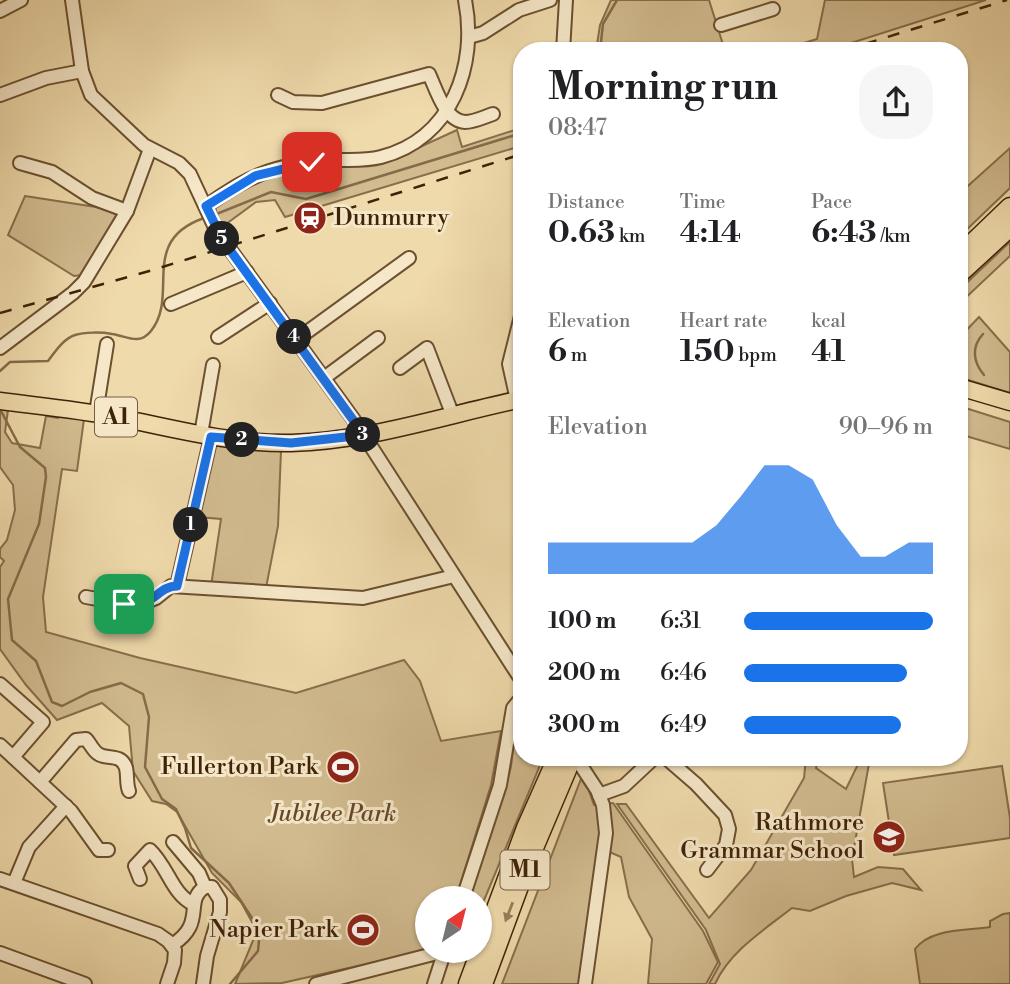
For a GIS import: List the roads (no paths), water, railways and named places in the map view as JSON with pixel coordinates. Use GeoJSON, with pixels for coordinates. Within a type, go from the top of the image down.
{"type":"FeatureCollection","features":[{"type":"Feature","properties":{"kind":"highway"},"geometry":{"type":"LineString","coordinates":[[968,247],[1010,207]]}},
{"type":"Feature","properties":{"kind":"highway"},"geometry":{"type":"LineString","coordinates":[[968,266],[1010,227]]}},
{"type":"Feature","properties":{"kind":"highway","name":"M1"},"geometry":{"type":"LineString","coordinates":[[468,984],[521,841],[554,766]]}},
{"type":"Feature","properties":{"kind":"highway","name":"M1"},"geometry":{"type":"LineString","coordinates":[[483,984],[528,862],[570,766]]}},
{"type":"Feature","properties":{"kind":"main road"},"geometry":{"type":"LineString","coordinates":[[968,390],[1010,402]]}},
{"type":"Feature","properties":{"kind":"main road","name":"A1"},"geometry":{"type":"LineString","coordinates":[[2,401],[96,414],[206,435],[291,443],[364,435],[513,401]]}},
{"type":"Feature","properties":{"kind":"street"},"geometry":{"type":"LineString","coordinates":[[0,11],[21,0]]}},
{"type":"Feature","properties":{"kind":"street"},"geometry":{"type":"LineString","coordinates":[[72,0],[82,71],[91,95],[150,149],[186,169],[198,187],[213,224],[364,435],[513,667]]}},
{"type":"Feature","properties":{"kind":"street"},"geometry":{"type":"LineString","coordinates":[[206,208],[245,181],[273,170],[325,160],[367,160],[394,153],[419,138],[447,110],[466,70],[469,37],[465,0]]}},
{"type":"Feature","properties":{"kind":"street"},"geometry":{"type":"LineString","coordinates":[[469,37],[483,33],[519,10],[550,0]]}},
{"type":"Feature","properties":{"kind":"street"},"geometry":{"type":"LineString","coordinates":[[564,42],[566,0]]}},
{"type":"Feature","properties":{"kind":"street"},"geometry":{"type":"LineString","coordinates":[[721,25],[765,7]]}},
{"type":"Feature","properties":{"kind":"street"},"geometry":{"type":"LineString","coordinates":[[0,95],[46,78],[82,71]]}},
{"type":"Feature","properties":{"kind":"street"},"geometry":{"type":"LineString","coordinates":[[278,95],[293,102],[322,103],[429,74],[447,110],[454,118],[466,122],[493,114]]}},
{"type":"Feature","properties":{"kind":"street"},"geometry":{"type":"LineString","coordinates":[[0,348],[81,286],[106,250],[127,211],[150,149]]}},
{"type":"Feature","properties":{"kind":"street"},"geometry":{"type":"LineString","coordinates":[[20,163],[52,172],[93,198],[127,211]]}},
{"type":"Feature","properties":{"kind":"street"},"geometry":{"type":"LineString","coordinates":[[296,340],[409,258]]}},
{"type":"Feature","properties":{"kind":"street"},"geometry":{"type":"LineString","coordinates":[[171,304],[247,272]]}},
{"type":"Feature","properties":{"kind":"street"},"geometry":{"type":"LineString","coordinates":[[218,337],[270,303]]}},
{"type":"Feature","properties":{"kind":"street"},"geometry":{"type":"LineString","coordinates":[[324,378],[378,338]]}},
{"type":"Feature","properties":{"kind":"street"},"geometry":{"type":"LineString","coordinates":[[513,339],[509,364],[513,378]]}},
{"type":"Feature","properties":{"kind":"street"},"geometry":{"type":"LineString","coordinates":[[96,414],[107,344]]}},
{"type":"Feature","properties":{"kind":"street"},"geometry":{"type":"LineString","coordinates":[[400,368],[427,348],[453,416]]}},
{"type":"Feature","properties":{"kind":"street"},"geometry":{"type":"LineString","coordinates":[[177,586],[206,435],[213,365]]}},
{"type":"Feature","properties":{"kind":"street"},"geometry":{"type":"LineString","coordinates":[[86,597],[136,606],[156,598],[170,586],[177,586],[363,598],[454,576]]}},
{"type":"Feature","properties":{"kind":"street"},"geometry":{"type":"LineString","coordinates":[[0,684],[43,722],[13,757]]}},
{"type":"Feature","properties":{"kind":"street"},"geometry":{"type":"LineString","coordinates":[[467,886],[500,786],[513,708]]}},
{"type":"Feature","properties":{"kind":"street"},"geometry":{"type":"LineString","coordinates":[[40,782],[76,740],[86,739],[94,752],[121,760],[127,769],[126,783],[129,791]]}},
{"type":"Feature","properties":{"kind":"street"},"geometry":{"type":"LineString","coordinates":[[0,745],[66,806],[94,846],[99,850],[108,850]]}},
{"type":"Feature","properties":{"kind":"street"},"geometry":{"type":"LineString","coordinates":[[581,766],[599,796],[604,817],[605,850],[585,984]]}},
{"type":"Feature","properties":{"kind":"street"},"geometry":{"type":"LineString","coordinates":[[599,796],[624,786],[645,766]]}},
{"type":"Feature","properties":{"kind":"street"},"geometry":{"type":"LineString","coordinates":[[675,766],[730,811],[726,845],[707,870]]}},
{"type":"Feature","properties":{"kind":"street"},"geometry":{"type":"LineString","coordinates":[[14,883],[29,847],[66,806]]}},
{"type":"Feature","properties":{"kind":"street"},"geometry":{"type":"LineString","coordinates":[[173,842],[199,873],[205,887]]}},
{"type":"Feature","properties":{"kind":"street"},"geometry":{"type":"LineString","coordinates":[[140,879],[135,866],[150,850],[171,878],[178,894],[194,904]]}},
{"type":"Feature","properties":{"kind":"street"},"geometry":{"type":"LineString","coordinates":[[0,879],[158,934],[172,945],[176,954],[167,984]]}},
{"type":"Feature","properties":{"kind":"street"},"geometry":{"type":"LineString","coordinates":[[172,945],[187,934],[192,925],[194,904],[200,890],[212,887],[220,900],[220,912],[207,956],[203,984]]}},
{"type":"Feature","properties":{"kind":"street"},"geometry":{"type":"LineString","coordinates":[[0,953],[85,984]]}},
{"type":"Feature","properties":{"kind":"street"},"geometry":{"type":"LineString","coordinates":[[316,984],[415,959]]}},
{"type":"Feature","properties":{"kind":"street"},"geometry":{"type":"LineString","coordinates":[[434,984],[441,963]]}},
{"type":"Feature","properties":{"kind":"waterway"},"geometry":{"type":"LineString","coordinates":[[601,42],[603,24],[617,0]]}},
{"type":"Feature","properties":{"kind":"waterway"},"geometry":{"type":"LineString","coordinates":[[214,215],[271,192],[306,199],[513,136]]}},
{"type":"Feature","properties":{"kind":"waterway"},"geometry":{"type":"LineString","coordinates":[[0,371],[10,362],[48,361],[63,343],[79,334],[103,333],[133,339],[146,336],[159,317],[166,254],[172,240],[184,228],[204,218]]}},
{"type":"Feature","properties":{"kind":"waterway"},"geometry":{"type":"LineString","coordinates":[[983,334],[975,354],[984,375]]}},
{"type":"Feature","properties":{"kind":"waterway"},"geometry":{"type":"LineString","coordinates":[[0,409],[20,447],[45,468],[46,477],[39,524],[8,599],[12,640],[36,661],[52,702],[62,706],[90,692],[121,683],[143,694],[149,717],[145,767],[162,799],[176,809],[191,848],[229,883],[260,930],[258,951],[230,984]]}},
{"type":"Feature","properties":{"kind":"railway"},"geometry":{"type":"LineString","coordinates":[[871,42],[1007,0]]}},
{"type":"Feature","properties":{"kind":"railway"},"geometry":{"type":"LineString","coordinates":[[0,313],[153,270],[513,157]]}},
{"type":"Feature","properties":{"kind":"place","name":"Dunmurry"},"geometry":{"type":"Point","coordinates":[310,218]}},
{"type":"Feature","properties":{"kind":"place","name":"Fullerton Park"},"geometry":{"type":"Point","coordinates":[343,767]}},
{"type":"Feature","properties":{"kind":"place","name":"Rathmore Grammar School"},"geometry":{"type":"Point","coordinates":[889,837]}},
{"type":"Feature","properties":{"kind":"place","name":"Napier Park"},"geometry":{"type":"Point","coordinates":[363,930]}},
{"type":"Feature","properties":{"kind":"park label","name":"Jubilee Park"},"geometry":{"type":"Point","coordinates":[333,814]}}]}
